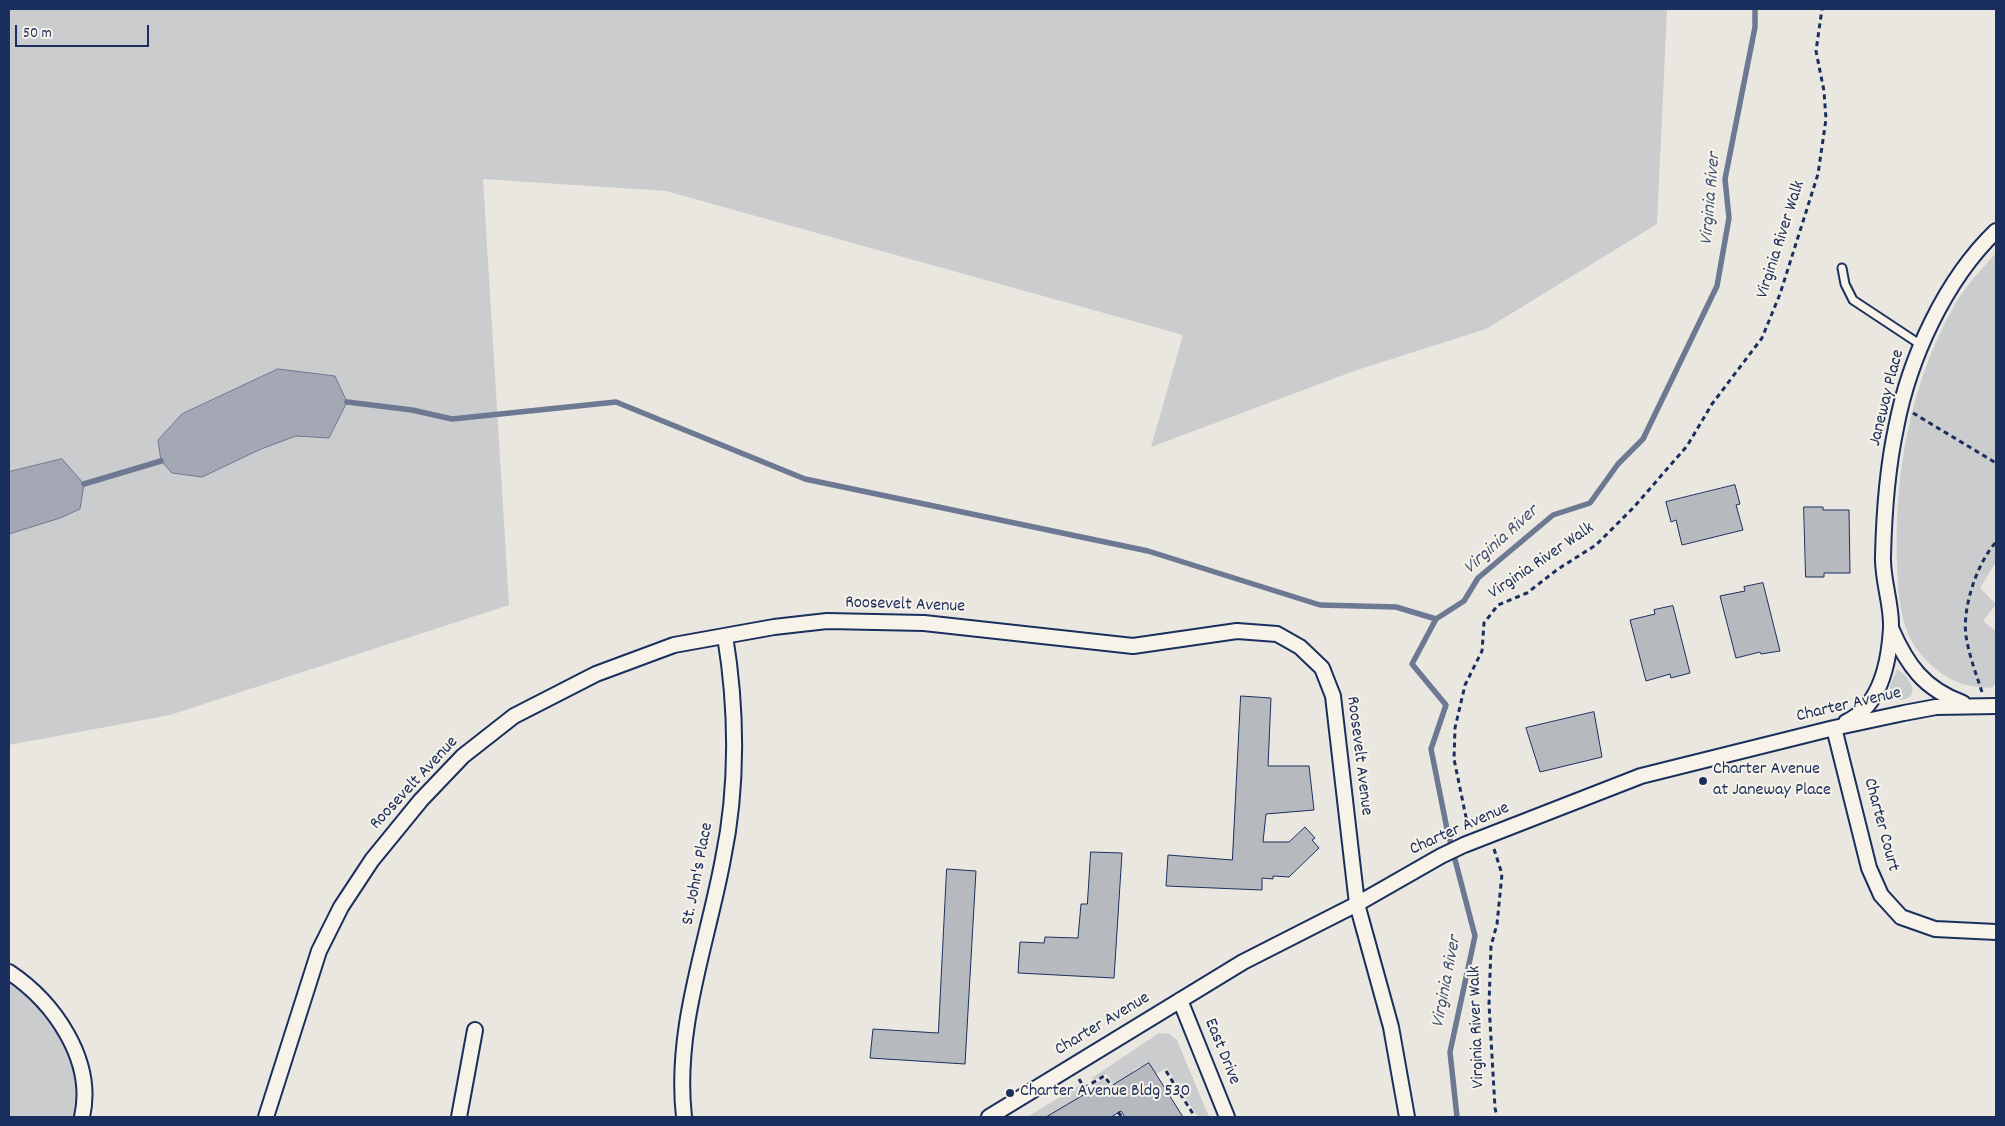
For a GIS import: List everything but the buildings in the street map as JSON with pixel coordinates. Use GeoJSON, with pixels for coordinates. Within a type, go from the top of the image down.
{"type":"FeatureCollection","features":[{"type":"Feature","properties":{"kind":"street","name":"Janeway Place"},"geometry":{"type":"LineString","coordinates":[[1969,705],[1942,694],[1918,675],[1901,653],[1891,627],[1883,559],[1885,516],[1896,428],[1920,345],[1959,275],[1996,231]]}},
{"type":"Feature","properties":{"kind":"street","name":"Roosevelt Avenue"},"geometry":{"type":"LineString","coordinates":[[266,1117],[319,951],[341,907],[372,860],[421,800],[463,756],[514,716],[596,674],[674,645],[827,621],[924,623],[1133,646],[1238,631],[1277,634],[1313,657],[1322,668],[1333,696],[1357,904],[1391,1027],[1407,1117]]}},
{"type":"Feature","properties":{"kind":"street","name":"Janeway Place"},"geometry":{"type":"LineString","coordinates":[[1834,728],[1852,720],[1868,707],[1882,682],[1891,627]]}},
{"type":"Feature","properties":{"kind":"street","name":"St. John's Place"},"geometry":{"type":"LineString","coordinates":[[684,1117],[681,1070],[687,1017],[724,858],[730,809],[734,744],[731,672],[725,636]]}},
{"type":"Feature","properties":{"kind":"street","name":"Charter Avenue"},"geometry":{"type":"LineString","coordinates":[[989,1117],[1243,962],[1357,904],[1464,845],[1641,776],[1834,728],[1904,713],[1969,705],[1991,705]]}},
{"type":"Feature","properties":{"kind":"street","name":"Charter Court"},"geometry":{"type":"LineString","coordinates":[[1834,728],[1869,868],[1881,895],[1901,917],[1935,929],[1996,932]]}},
{"type":"Feature","properties":{"kind":"street"},"geometry":{"type":"LineString","coordinates":[[9,972],[36,992],[58,1018],[69,1037],[84,1083],[82,1117]]}},
{"type":"Feature","properties":{"kind":"street","name":"East Drive"},"geometry":{"type":"LineString","coordinates":[[1180,1000],[1227,1117]]}},
{"type":"Feature","properties":{"kind":"street"},"geometry":{"type":"LineString","coordinates":[[459,1117],[475,1030]]}},
{"type":"Feature","properties":{"kind":"lane"},"geometry":{"type":"LineString","coordinates":[[1842,268],[1845,284],[1852,300],[1920,345]]}},
{"type":"Feature","properties":{"kind":"path","name":"Virginia River Walk"},"geometry":{"type":"LineString","coordinates":[[1497,1117],[1489,1004],[1490,946],[1497,924],[1502,874],[1495,849],[1468,827],[1454,759],[1455,728],[1465,685],[1482,651],[1484,623],[1498,605],[1527,593],[1603,539],[1634,507],[1687,446],[1712,404],[1762,338],[1780,294],[1818,174],[1826,119],[1824,91],[1816,51],[1822,9]]}},
{"type":"Feature","properties":{"kind":"path"},"geometry":{"type":"LineString","coordinates":[[1902,406],[1996,463]]}},
{"type":"Feature","properties":{"kind":"path"},"geometry":{"type":"LineString","coordinates":[[1991,705],[1972,664],[1966,634],[1968,603],[1976,576],[1987,552],[1996,542]]}},
{"type":"Feature","properties":{"kind":"path"},"geometry":{"type":"LineString","coordinates":[[1166,1071],[1195,1117]]}},
{"type":"Feature","properties":{"kind":"path"},"geometry":{"type":"LineString","coordinates":[[1084,1088],[1104,1076],[1111,1085]]}},
{"type":"Feature","properties":{"kind":"path"},"geometry":{"type":"LineString","coordinates":[[1079,1079],[1087,1093]]}},
{"type":"Feature","properties":{"kind":"path"},"geometry":{"type":"LineString","coordinates":[[1118,1112],[1122,1117]]}},
{"type":"Feature","properties":{"kind":"shaded area"},"geometry":{"type":"Polygon","coordinates":[[[9,9],[1667,9],[1657,224],[1486,329],[1357,370],[1151,447],[1183,335],[666,191],[483,179],[509,605],[170,715],[9,745],[9,9]]]}},
{"type":"Feature","properties":{"kind":"shaded area"},"geometry":{"type":"Polygon","coordinates":[[[1996,253],[1996,562],[1980,588],[1996,604],[1983,621],[1996,631],[1996,682],[1992,688],[1966,685],[1950,678],[1934,668],[1921,655],[1911,640],[1904,622],[1900,602],[1897,573],[1897,530],[1898,496],[1902,463],[1916,398],[1926,367],[1958,299],[1973,278],[1996,253]]]}},
{"type":"Feature","properties":{"kind":"shaded area"},"geometry":{"type":"Polygon","coordinates":[[[278,369],[335,376],[347,402],[329,438],[296,436],[261,449],[202,477],[172,473],[161,461],[158,440],[182,414],[278,369]]]}},
{"type":"Feature","properties":{"kind":"shaded area"},"geometry":{"type":"Polygon","coordinates":[[[62,459],[84,484],[80,509],[60,518],[9,534],[9,472],[62,459]]]}},
{"type":"Feature","properties":{"kind":"shaded area"},"geometry":{"type":"Polygon","coordinates":[[[1897,669],[1907,677],[1912,688],[1910,696],[1906,699],[1898,700],[1891,693],[1891,682],[1897,669]]]}},
{"type":"Feature","properties":{"kind":"shaded area"},"geometry":{"type":"Polygon","coordinates":[[[9,981],[43,1012],[61,1038],[73,1067],[76,1082],[75,1117],[9,1117],[9,981]]]}},
{"type":"Feature","properties":{"kind":"shaded area"},"geometry":{"type":"Polygon","coordinates":[[[1159,1033],[1170,1034],[1177,1040],[1209,1117],[1198,1117],[1167,1068],[1156,1074],[1149,1063],[1135,1069],[1117,1090],[1107,1074],[1093,1080],[1092,1078],[1159,1033]]]}},
{"type":"Feature","properties":{"kind":"shaded area"},"geometry":{"type":"Polygon","coordinates":[[[1103,1079],[1109,1086],[1111,1094],[1105,1098],[1101,1091],[1096,1095],[1087,1089],[1103,1079]]]}},
{"type":"Feature","properties":{"kind":"shaded area"},"geometry":{"type":"Polygon","coordinates":[[[1080,1085],[1085,1095],[1050,1117],[1027,1117],[1080,1085]]]}},
{"type":"Feature","properties":{"kind":"waterway","name":"Virginia River"},"geometry":{"type":"LineString","coordinates":[[1457,1117],[1450,1052],[1475,936],[1447,829],[1431,749],[1446,705],[1412,664],[1436,619],[1464,601],[1478,578],[1553,515],[1590,503],[1618,464],[1643,439],[1717,286],[1729,218],[1725,179],[1755,27],[1755,9]]}},
{"type":"Feature","properties":{"kind":"waterway"},"geometry":{"type":"LineString","coordinates":[[347,402],[412,410],[452,419],[616,402],[805,479],[1148,551],[1320,605],[1396,607],[1436,619]]}},
{"type":"Feature","properties":{"kind":"waterway"},"geometry":{"type":"LineString","coordinates":[[84,484],[161,461]]}},
{"type":"Feature","properties":{"kind":"place","name":"Charter Avenue at Janeway Place"},"geometry":{"type":"Point","coordinates":[1703,781]}},
{"type":"Feature","properties":{"kind":"place","name":"Charter Avenue Bldg 530"},"geometry":{"type":"Point","coordinates":[1010,1093]}}]}
